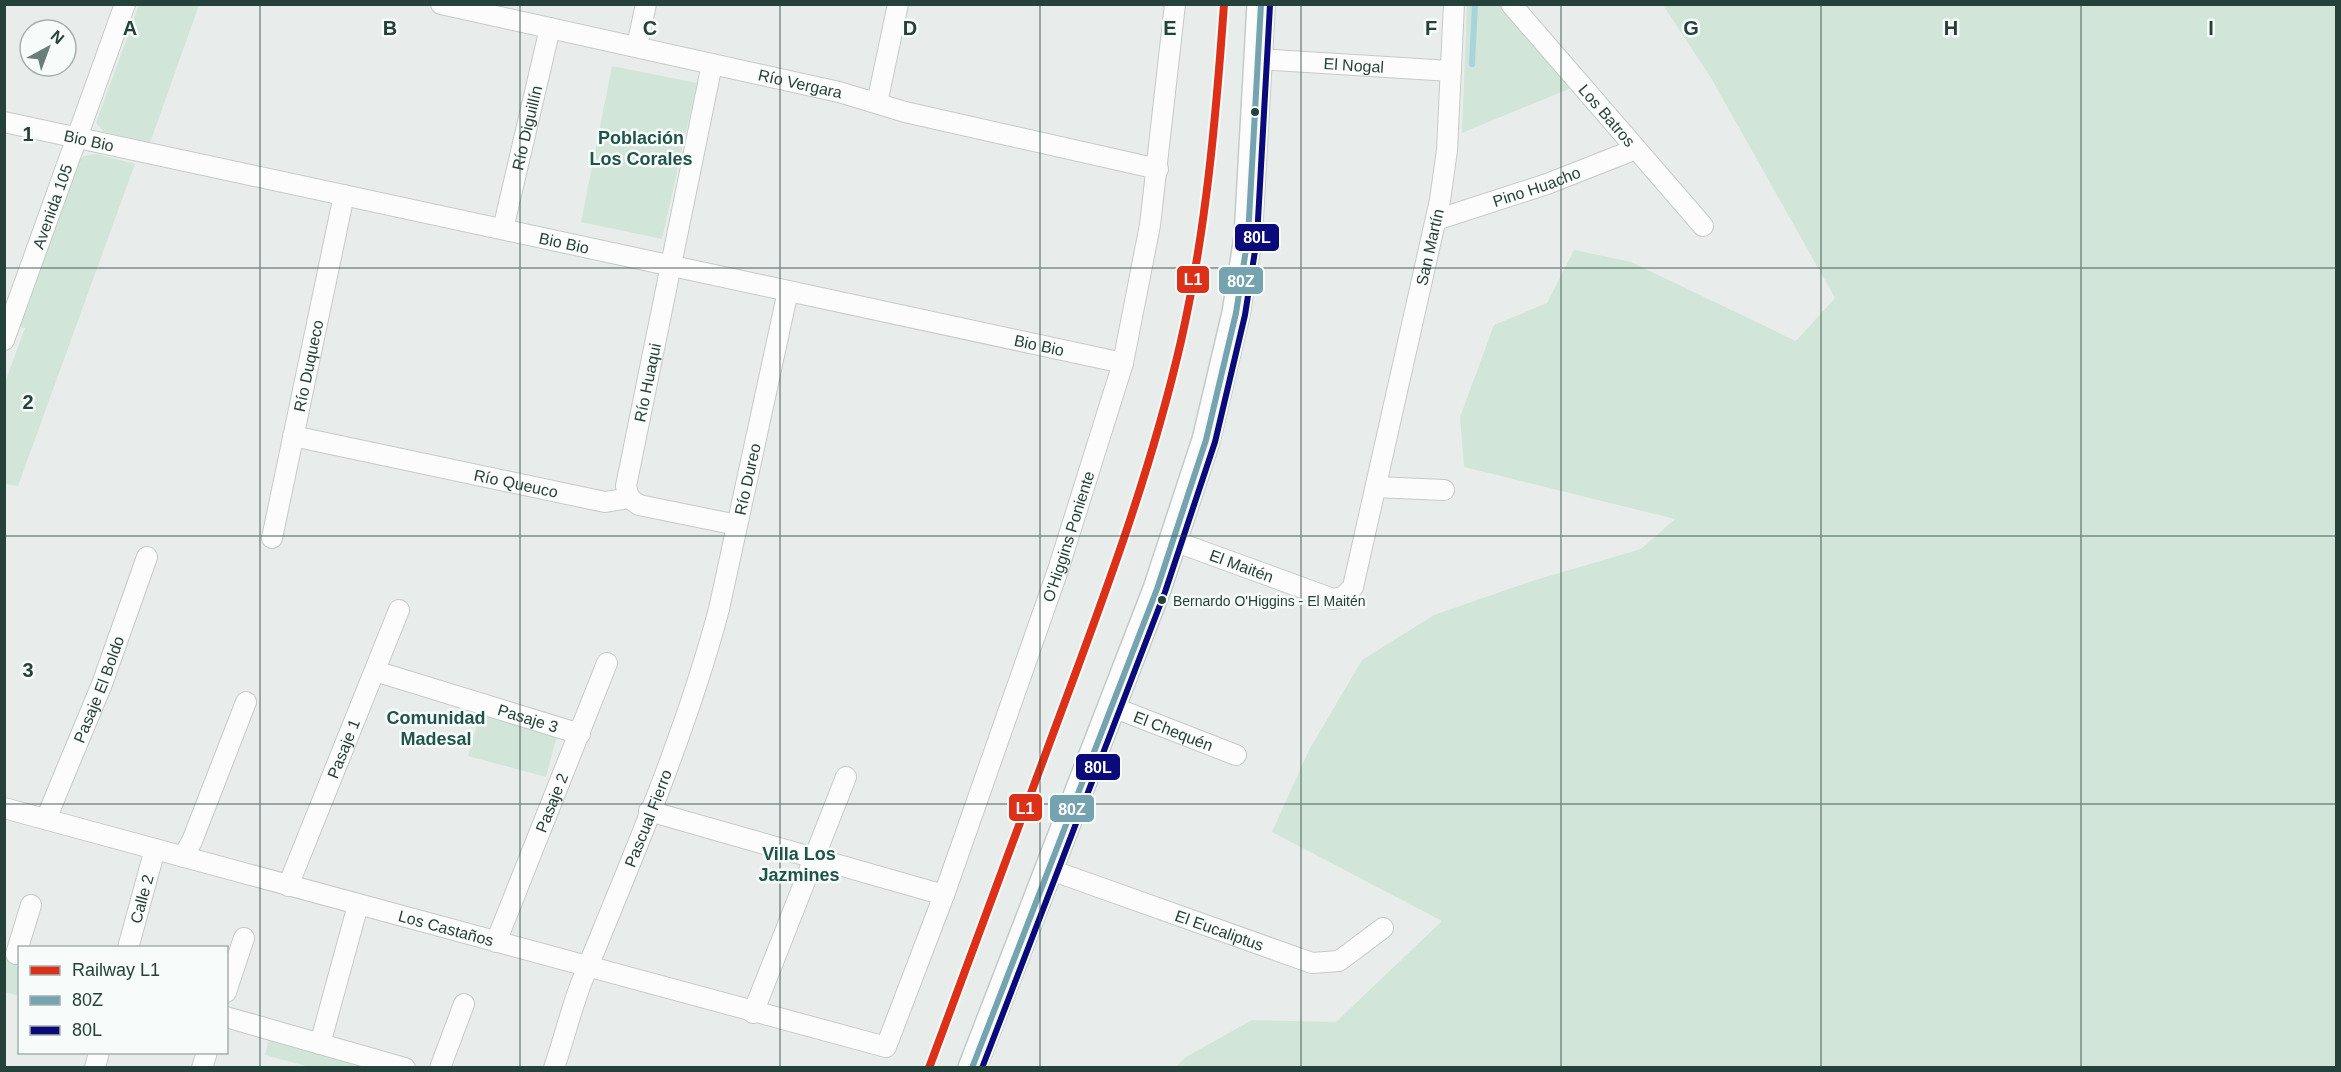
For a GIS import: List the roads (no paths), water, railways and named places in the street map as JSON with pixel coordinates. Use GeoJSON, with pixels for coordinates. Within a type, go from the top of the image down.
{"type":"FeatureCollection","features":[{"type":"Feature","properties":{"kind":"street","name":"Avenida 105"},"geometry":{"type":"LineString","coordinates":[[4,340],[125,4]]}},
{"type":"Feature","properties":{"kind":"street","name":"Río Vergara"},"geometry":{"type":"LineString","coordinates":[[441,4],[637,46],[877,103],[905,112],[1158,169]]}},
{"type":"Feature","properties":{"kind":"street"},"geometry":{"type":"LineString","coordinates":[[637,46],[646,4]]}},
{"type":"Feature","properties":{"kind":"street"},"geometry":{"type":"LineString","coordinates":[[877,103],[898,4]]}},
{"type":"Feature","properties":{"kind":"street","name":"O'Higgins Poniente"},"geometry":{"type":"LineString","coordinates":[[886,1047],[944,895],[1059,570],[1123,363],[1146,246],[1158,169],[1175,4]]}},
{"type":"Feature","properties":{"kind":"street"},"geometry":{"type":"LineString","coordinates":[[972,1068],[1174,541],[1206,440],[1243,276],[1253,173],[1261,4]]}},
{"type":"Feature","properties":{"kind":"street","name":"San Martín"},"geometry":{"type":"LineString","coordinates":[[1343,597],[1355,582],[1436,220],[1447,150],[1454,4]]}},
{"type":"Feature","properties":{"kind":"street","name":"Los Batros"},"geometry":{"type":"LineString","coordinates":[[1511,4],[1703,226]]}},
{"type":"Feature","properties":{"kind":"street","name":"Río Diguillín"},"geometry":{"type":"LineString","coordinates":[[502,229],[550,28]]}},
{"type":"Feature","properties":{"kind":"street","name":"El Nogal"},"geometry":{"type":"LineString","coordinates":[[1258,59],[1451,71]]}},
{"type":"Feature","properties":{"kind":"street","name":"Río Huaqui"},"geometry":{"type":"LineString","coordinates":[[629,498],[626,486],[712,64]]}},
{"type":"Feature","properties":{"kind":"street","name":"Bio Bio"},"geometry":{"type":"LineString","coordinates":[[4,122],[1123,363]]}},
{"type":"Feature","properties":{"kind":"street","name":"Pino Huacho"},"geometry":{"type":"LineString","coordinates":[[1436,220],[1547,184],[1636,149]]}},
{"type":"Feature","properties":{"kind":"street","name":"Río Duqueco"},"geometry":{"type":"LineString","coordinates":[[272,538],[344,195]]}},
{"type":"Feature","properties":{"kind":"street","name":"Río Dureo"},"geometry":{"type":"LineString","coordinates":[[702,667],[719,609],[788,291]]}},
{"type":"Feature","properties":{"kind":"street","name":"Río Queuco"},"geometry":{"type":"LineString","coordinates":[[293,436],[605,502],[629,498],[639,505],[737,525]]}},
{"type":"Feature","properties":{"kind":"street"},"geometry":{"type":"LineString","coordinates":[[1376,487],[1444,490]]}},
{"type":"Feature","properties":{"kind":"street","name":"El Maitén"},"geometry":{"type":"LineString","coordinates":[[1174,541],[1328,597],[1343,597]]}},
{"type":"Feature","properties":{"kind":"street","name":"Pasaje El Boldo"},"geometry":{"type":"LineString","coordinates":[[46,819],[102,684],[147,557]]}},
{"type":"Feature","properties":{"kind":"street","name":"Pasaje 1"},"geometry":{"type":"LineString","coordinates":[[288,886],[399,610]]}},
{"type":"Feature","properties":{"kind":"street","name":"Pasaje 2"},"geometry":{"type":"LineString","coordinates":[[496,942],[607,663]]}},
{"type":"Feature","properties":{"kind":"street","name":"Pascual Fierro"},"geometry":{"type":"LineString","coordinates":[[554,1068],[702,667]]}},
{"type":"Feature","properties":{"kind":"street","name":"Pasaje 3"},"geometry":{"type":"LineString","coordinates":[[375,671],[580,734]]}},
{"type":"Feature","properties":{"kind":"street"},"geometry":{"type":"LineString","coordinates":[[183,857],[192,841],[246,702]]}},
{"type":"Feature","properties":{"kind":"street","name":"El Chequén"},"geometry":{"type":"LineString","coordinates":[[1110,706],[1236,754]]}},
{"type":"Feature","properties":{"kind":"street"},"geometry":{"type":"LineString","coordinates":[[753,1013],[816,859],[846,777]]}},
{"type":"Feature","properties":{"kind":"street","name":"Los Castaños"},"geometry":{"type":"LineString","coordinates":[[4,808],[753,1013],[886,1047]]}},
{"type":"Feature","properties":{"kind":"street"},"geometry":{"type":"LineString","coordinates":[[649,811],[944,895]]}},
{"type":"Feature","properties":{"kind":"street","name":"Calle 2"},"geometry":{"type":"LineString","coordinates":[[129,946],[155,849]]}},
{"type":"Feature","properties":{"kind":"street","name":"El Eucaliptus"},"geometry":{"type":"LineString","coordinates":[[1048,869],[1312,963],[1340,961],[1383,928]]}},
{"type":"Feature","properties":{"kind":"street"},"geometry":{"type":"LineString","coordinates":[[13,953],[32,905]]}},
{"type":"Feature","properties":{"kind":"street"},"geometry":{"type":"LineString","coordinates":[[320,1044],[358,905]]}},
{"type":"Feature","properties":{"kind":"street"},"geometry":{"type":"LineString","coordinates":[[228,986],[244,938]]}},
{"type":"Feature","properties":{"kind":"street"},"geometry":{"type":"LineString","coordinates":[[440,1068],[464,1004]]}},
{"type":"Feature","properties":{"kind":"street"},"geometry":{"type":"LineString","coordinates":[[228,1018],[405,1068]]}},
{"type":"Feature","properties":{"kind":"waterway"},"geometry":{"type":"LineString","coordinates":[[1472,64],[1475,4]]}},
{"type":"Feature","properties":{"kind":"rail line","name":"L1"},"geometry":{"type":"LineString","coordinates":[[929,1068],[1092,629],[1156,438],[1181,341],[1197,258],[1213,131],[1224,4]]}},
{"type":"Feature","properties":{"kind":"place","name":"Bernardo O'Higgins - El Maitén"},"geometry":{"type":"Point","coordinates":[1162,600]}},
{"type":"Feature","properties":{"kind":"district","name":"Población Los Corales"},"geometry":{"type":"Point","coordinates":[641,148]}},
{"type":"Feature","properties":{"kind":"district","name":"Comunidad Madesal"},"geometry":{"type":"Point","coordinates":[436,728]}},
{"type":"Feature","properties":{"kind":"district","name":"Villa Los Jazmines"},"geometry":{"type":"Point","coordinates":[799,864]}}]}
